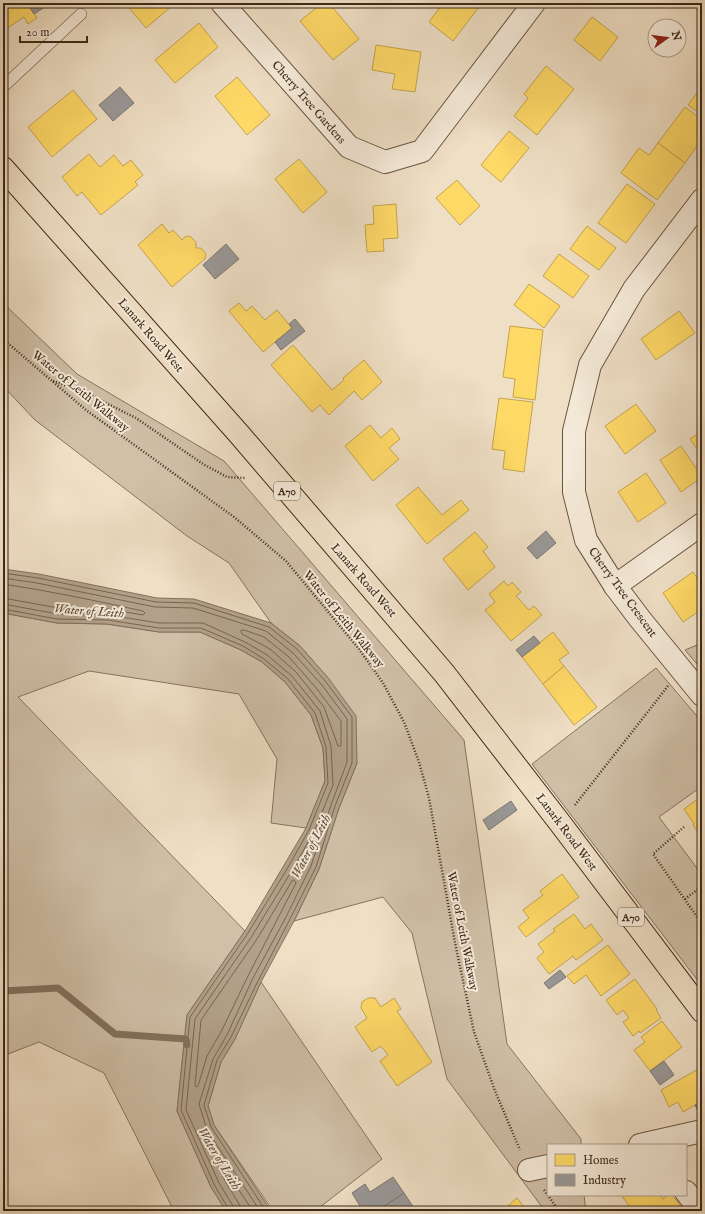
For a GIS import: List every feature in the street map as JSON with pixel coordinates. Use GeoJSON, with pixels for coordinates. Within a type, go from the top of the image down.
{"type":"FeatureCollection","features":[{"type":"Feature","properties":{"kind":"main road","name":"Lanark Road West"},"geometry":{"type":"LineString","coordinates":[[3,168],[239,434],[444,673],[702,1011]]}},
{"type":"Feature","properties":{"kind":"street","name":"Cherry Tree Gardens"},"geometry":{"type":"LineString","coordinates":[[222,3],[349,147],[385,162],[422,151],[534,3]]}},
{"type":"Feature","properties":{"kind":"street","name":"Cherry Tree Crescent"},"geometry":{"type":"LineString","coordinates":[[702,200],[634,289],[590,365],[574,431],[574,492],[586,540],[615,586],[702,695]]}},
{"type":"Feature","properties":{"kind":"street"},"geometry":{"type":"LineString","coordinates":[[615,586],[702,524]]}},
{"type":"Feature","properties":{"kind":"street"},"geometry":{"type":"LineString","coordinates":[[647,1144],[702,1132]]}},
{"type":"Feature","properties":{"kind":"street"},"geometry":{"type":"LineString","coordinates":[[687,1193],[701,1211]]}},
{"type":"Feature","properties":{"kind":"lane"},"geometry":{"type":"LineString","coordinates":[[3,87],[81,14]]}},
{"type":"Feature","properties":{"kind":"path","name":"Water of Leith Walkway"},"geometry":{"type":"LineString","coordinates":[[3,339],[86,410],[234,517],[286,561],[359,649],[383,683],[404,722],[419,762],[429,798],[455,943],[474,1032],[495,1091],[538,1168]]}},
{"type":"Feature","properties":{"kind":"path"},"geometry":{"type":"LineString","coordinates":[[50,380],[84,392],[136,418],[203,464],[227,477],[246,478]]}},
{"type":"Feature","properties":{"kind":"path"},"geometry":{"type":"LineString","coordinates":[[560,823],[669,686],[684,674]]}},
{"type":"Feature","properties":{"kind":"path"},"geometry":{"type":"LineString","coordinates":[[684,827],[653,854],[702,924]]}},
{"type":"Feature","properties":{"kind":"path"},"geometry":{"type":"LineString","coordinates":[[684,899],[702,886]]}},
{"type":"Feature","properties":{"kind":"shaded area"},"geometry":{"type":"Polygon","coordinates":[[[3,303],[77,374],[224,461],[464,740],[507,1044],[581,1139],[581,1144],[547,1144],[547,1196],[584,1196],[586,1211],[545,1211],[447,1079],[412,933],[383,897],[294,921],[319,869],[339,808],[357,763],[329,679],[300,646],[271,623],[229,563],[187,536],[35,420],[3,386],[3,303]]]}},
{"type":"Feature","properties":{"kind":"shaded area"},"geometry":{"type":"Polygon","coordinates":[[[3,613],[57,623],[107,624],[159,632],[200,632],[241,650],[262,662],[285,682],[311,715],[323,748],[325,781],[306,828],[271,823],[277,759],[239,694],[89,671],[18,697],[245,931],[187,1015],[177,1111],[211,1187],[226,1211],[174,1211],[104,1073],[39,1042],[3,1056],[3,613]]]}},
{"type":"Feature","properties":{"kind":"shaded area"},"geometry":{"type":"Polygon","coordinates":[[[702,643],[702,670],[685,650],[702,643]]]}},
{"type":"Feature","properties":{"kind":"shaded area"},"geometry":{"type":"Polygon","coordinates":[[[656,668],[702,722],[702,786],[659,817],[702,875],[702,986],[532,764],[656,668]]]}},
{"type":"Feature","properties":{"kind":"shaded area"},"geometry":{"type":"Polygon","coordinates":[[[261,982],[382,1159],[315,1211],[273,1211],[214,1125],[208,1106],[221,1062],[235,1039],[261,982]]]}},
{"type":"Feature","properties":{"kind":"water","name":"Water of Leith"},"geometry":{"type":"Polygon","coordinates":[[[3,569],[39,574],[157,598],[194,599],[271,623],[300,646],[329,679],[356,716],[357,763],[339,808],[319,869],[294,921],[261,982],[235,1039],[221,1062],[208,1106],[214,1125],[271,1211],[226,1211],[211,1187],[177,1111],[187,1015],[245,931],[306,828],[325,781],[323,748],[311,715],[285,682],[262,662],[241,650],[200,632],[159,632],[107,624],[57,623],[3,613],[3,569]]]}},
{"type":"Feature","properties":{"kind":"building: Homes"},"geometry":{"type":"Polygon","coordinates":[[[3,3],[27,3],[37,18],[28,24],[24,17],[3,31],[3,3]]]}},
{"type":"Feature","properties":{"kind":"building: Homes"},"geometry":{"type":"Polygon","coordinates":[[[125,3],[172,3],[173,5],[146,28],[125,3]]]}},
{"type":"Feature","properties":{"kind":"building: Homes"},"geometry":{"type":"Polygon","coordinates":[[[322,3],[329,3],[359,39],[333,60],[300,21],[322,3]]]}},
{"type":"Feature","properties":{"kind":"building: Homes"},"geometry":{"type":"Polygon","coordinates":[[[438,3],[482,3],[453,41],[429,22],[441,6],[438,3]]]}},
{"type":"Feature","properties":{"kind":"building: Homes"},"geometry":{"type":"Polygon","coordinates":[[[592,17],[618,37],[600,61],[574,40],[592,17]]]}},
{"type":"Feature","properties":{"kind":"building: Homes"},"geometry":{"type":"Polygon","coordinates":[[[199,23],[218,47],[175,83],[155,60],[199,23]]]}},
{"type":"Feature","properties":{"kind":"building: Homes"},"geometry":{"type":"Polygon","coordinates":[[[376,45],[421,52],[415,92],[392,89],[395,74],[372,70],[376,45]]]}},
{"type":"Feature","properties":{"kind":"building: Homes"},"geometry":{"type":"Polygon","coordinates":[[[546,66],[574,89],[537,135],[514,116],[528,98],[524,94],[546,66]]]}},
{"type":"Feature","properties":{"kind":"building: Homes"},"geometry":{"type":"Polygon","coordinates":[[[237,77],[270,115],[247,135],[215,96],[237,77]]]}},
{"type":"Feature","properties":{"kind":"building: Homes"},"geometry":{"type":"Polygon","coordinates":[[[702,86],[702,115],[688,105],[702,86]]]}},
{"type":"Feature","properties":{"kind":"building: Homes"},"geometry":{"type":"Polygon","coordinates":[[[73,90],[97,119],[52,157],[28,127],[73,90]]]}},
{"type":"Feature","properties":{"kind":"building: Homes"},"geometry":{"type":"Polygon","coordinates":[[[685,107],[702,120],[702,139],[685,163],[658,143],[685,107]]]}},
{"type":"Feature","properties":{"kind":"building: Homes"},"geometry":{"type":"Polygon","coordinates":[[[509,131],[529,148],[501,182],[481,165],[509,131]]]}},
{"type":"Feature","properties":{"kind":"building: Homes"},"geometry":{"type":"Polygon","coordinates":[[[658,143],[685,163],[657,200],[621,173],[639,148],[649,155],[658,143]]]}},
{"type":"Feature","properties":{"kind":"building: Homes"},"geometry":{"type":"Polygon","coordinates":[[[89,154],[100,167],[114,155],[123,166],[131,160],[143,175],[135,182],[138,185],[101,215],[82,192],[77,196],[62,177],[89,154]]]}},
{"type":"Feature","properties":{"kind":"building: Homes"},"geometry":{"type":"Polygon","coordinates":[[[299,159],[327,192],[303,213],[275,179],[299,159]]]}},
{"type":"Feature","properties":{"kind":"building: Homes"},"geometry":{"type":"Polygon","coordinates":[[[457,180],[480,206],[460,225],[436,198],[457,180]]]}},
{"type":"Feature","properties":{"kind":"building: Homes"},"geometry":{"type":"Polygon","coordinates":[[[627,184],[655,204],[626,243],[598,223],[627,184]]]}},
{"type":"Feature","properties":{"kind":"building: Homes"},"geometry":{"type":"Polygon","coordinates":[[[396,204],[398,238],[383,239],[384,251],[367,252],[365,225],[374,224],[373,206],[396,204]]]}},
{"type":"Feature","properties":{"kind":"building: Homes"},"geometry":{"type":"Polygon","coordinates":[[[162,224],[169,233],[173,230],[182,240],[186,236],[191,237],[196,242],[196,248],[201,248],[206,254],[205,259],[172,287],[138,245],[162,224]]]}},
{"type":"Feature","properties":{"kind":"building: Homes"},"geometry":{"type":"Polygon","coordinates":[[[587,226],[616,248],[599,270],[570,249],[587,226]]]}},
{"type":"Feature","properties":{"kind":"building: Homes"},"geometry":{"type":"Polygon","coordinates":[[[559,254],[589,276],[573,298],[543,276],[559,254]]]}},
{"type":"Feature","properties":{"kind":"building: Homes"},"geometry":{"type":"Polygon","coordinates":[[[529,284],[560,306],[544,328],[514,305],[529,284]]]}},
{"type":"Feature","properties":{"kind":"building: Homes"},"geometry":{"type":"Polygon","coordinates":[[[239,303],[246,311],[252,306],[265,320],[277,310],[292,328],[263,352],[229,311],[239,303]]]}},
{"type":"Feature","properties":{"kind":"building: Homes"},"geometry":{"type":"Polygon","coordinates":[[[679,311],[695,333],[656,360],[641,339],[679,311]]]}},
{"type":"Feature","properties":{"kind":"building: Homes"},"geometry":{"type":"Polygon","coordinates":[[[510,326],[543,330],[535,400],[513,397],[515,379],[503,377],[510,326]]]}},
{"type":"Feature","properties":{"kind":"building: Homes"},"geometry":{"type":"Polygon","coordinates":[[[293,345],[332,390],[344,380],[343,378],[364,360],[382,382],[362,400],[354,391],[329,415],[320,405],[312,412],[271,365],[293,345]]]}},
{"type":"Feature","properties":{"kind":"building: Homes"},"geometry":{"type":"Polygon","coordinates":[[[499,398],[533,402],[524,472],[503,469],[505,451],[492,449],[499,398]]]}},
{"type":"Feature","properties":{"kind":"building: Homes"},"geometry":{"type":"Polygon","coordinates":[[[636,404],[656,431],[625,454],[605,426],[636,404]]]}},
{"type":"Feature","properties":{"kind":"building: Homes"},"geometry":{"type":"Polygon","coordinates":[[[370,425],[381,438],[392,428],[400,439],[389,448],[399,459],[373,481],[345,446],[370,425]]]}},
{"type":"Feature","properties":{"kind":"building: Homes"},"geometry":{"type":"Polygon","coordinates":[[[702,431],[702,456],[690,439],[702,431]]]}},
{"type":"Feature","properties":{"kind":"building: Homes"},"geometry":{"type":"Polygon","coordinates":[[[681,446],[702,477],[681,492],[660,460],[681,446]]]}},
{"type":"Feature","properties":{"kind":"building: Homes"},"geometry":{"type":"Polygon","coordinates":[[[646,473],[666,503],[638,522],[618,492],[646,473]]]}},
{"type":"Feature","properties":{"kind":"building: Homes"},"geometry":{"type":"Polygon","coordinates":[[[418,487],[442,515],[461,500],[469,510],[427,544],[396,505],[418,487]]]}},
{"type":"Feature","properties":{"kind":"building: Homes"},"geometry":{"type":"Polygon","coordinates":[[[475,532],[488,547],[483,551],[495,567],[468,590],[443,559],[475,532]]]}},
{"type":"Feature","properties":{"kind":"building: Homes"},"geometry":{"type":"Polygon","coordinates":[[[693,572],[702,585],[702,609],[683,622],[663,593],[693,572]]]}},
{"type":"Feature","properties":{"kind":"building: Homes"},"geometry":{"type":"Polygon","coordinates":[[[504,581],[508,586],[512,582],[521,592],[516,596],[529,610],[534,606],[542,615],[511,641],[485,610],[495,602],[489,594],[504,581]]]}},
{"type":"Feature","properties":{"kind":"building: Homes"},"geometry":{"type":"Polygon","coordinates":[[[553,632],[569,653],[559,660],[564,666],[543,684],[522,657],[553,632]]]}},
{"type":"Feature","properties":{"kind":"building: Homes"},"geometry":{"type":"Polygon","coordinates":[[[564,666],[597,707],[574,725],[543,684],[564,666]]]}},
{"type":"Feature","properties":{"kind":"building: Homes"},"geometry":{"type":"Polygon","coordinates":[[[702,796],[702,838],[684,809],[702,796]]]}},
{"type":"Feature","properties":{"kind":"building: Homes"},"geometry":{"type":"Polygon","coordinates":[[[562,874],[579,897],[526,937],[518,927],[529,918],[523,910],[543,895],[540,891],[562,874]]]}},
{"type":"Feature","properties":{"kind":"building: Homes"},"geometry":{"type":"Polygon","coordinates":[[[574,914],[585,929],[591,924],[603,940],[576,960],[573,956],[549,974],[537,958],[544,952],[538,944],[555,931],[553,929],[574,914]]]}},
{"type":"Feature","properties":{"kind":"building: Homes"},"geometry":{"type":"Polygon","coordinates":[[[608,945],[630,974],[601,996],[586,975],[574,984],[567,976],[608,945]]]}},
{"type":"Feature","properties":{"kind":"building: Homes"},"geometry":{"type":"Polygon","coordinates":[[[635,979],[657,1009],[656,1010],[661,1018],[640,1033],[639,1031],[633,1036],[623,1022],[629,1018],[623,1010],[617,1015],[606,1000],[635,979]]]}},
{"type":"Feature","properties":{"kind":"building: Homes"},"geometry":{"type":"Polygon","coordinates":[[[368,998],[375,998],[381,1007],[394,998],[401,1009],[397,1011],[432,1062],[397,1086],[380,1061],[388,1055],[381,1046],[372,1052],[355,1027],[367,1018],[361,1008],[362,1002],[368,998]]]}},
{"type":"Feature","properties":{"kind":"building: Homes"},"geometry":{"type":"Polygon","coordinates":[[[662,1021],[682,1047],[650,1071],[634,1050],[645,1042],[641,1037],[662,1021]]]}},
{"type":"Feature","properties":{"kind":"building: Homes"},"geometry":{"type":"Polygon","coordinates":[[[702,1067],[702,1101],[683,1112],[678,1102],[669,1107],[661,1090],[702,1067]]]}},
{"type":"Feature","properties":{"kind":"building: Homes"},"geometry":{"type":"Polygon","coordinates":[[[622,1196],[661,1196],[663,1199],[667,1196],[673,1196],[684,1211],[633,1211],[622,1196]]]}},
{"type":"Feature","properties":{"kind":"building: Homes"},"geometry":{"type":"Polygon","coordinates":[[[517,1198],[527,1211],[502,1211],[517,1198]]]}},
{"type":"Feature","properties":{"kind":"building: Industry"},"geometry":{"type":"Polygon","coordinates":[[[27,3],[51,3],[34,14],[27,3]]]}},
{"type":"Feature","properties":{"kind":"building: Industry"},"geometry":{"type":"Polygon","coordinates":[[[120,87],[134,103],[113,121],[99,105],[120,87]]]}},
{"type":"Feature","properties":{"kind":"building: Industry"},"geometry":{"type":"Polygon","coordinates":[[[226,244],[239,259],[215,279],[203,265],[226,244]]]}},
{"type":"Feature","properties":{"kind":"building: Industry"},"geometry":{"type":"Polygon","coordinates":[[[295,319],[305,331],[281,350],[275,342],[292,328],[289,324],[295,319]]]}},
{"type":"Feature","properties":{"kind":"building: Industry"},"geometry":{"type":"Polygon","coordinates":[[[546,531],[556,543],[537,559],[527,548],[546,531]]]}},
{"type":"Feature","properties":{"kind":"building: Industry"},"geometry":{"type":"Polygon","coordinates":[[[534,636],[540,643],[522,657],[516,650],[534,636]]]}},
{"type":"Feature","properties":{"kind":"building: Industry"},"geometry":{"type":"Polygon","coordinates":[[[511,801],[517,810],[489,830],[483,820],[511,801]]]}},
{"type":"Feature","properties":{"kind":"building: Industry"},"geometry":{"type":"Polygon","coordinates":[[[560,970],[566,977],[549,989],[544,983],[560,970]]]}},
{"type":"Feature","properties":{"kind":"building: Industry"},"geometry":{"type":"Polygon","coordinates":[[[664,1061],[674,1075],[660,1085],[650,1071],[664,1061]]]}},
{"type":"Feature","properties":{"kind":"building: Industry"},"geometry":{"type":"Polygon","coordinates":[[[702,1101],[702,1119],[695,1105],[702,1101]]]}},
{"type":"Feature","properties":{"kind":"building: Industry"},"geometry":{"type":"Polygon","coordinates":[[[393,1177],[404,1193],[377,1211],[363,1211],[352,1193],[365,1184],[370,1192],[393,1177]]]}},
{"type":"Feature","properties":{"kind":"building: Industry"},"geometry":{"type":"Polygon","coordinates":[[[404,1193],[416,1211],[377,1211],[404,1193]]]}},
{"type":"Feature","properties":{"kind":"waterway"},"geometry":{"type":"LineString","coordinates":[[3,991],[58,988],[115,1034],[186,1039],[187,1045]]}}]}
